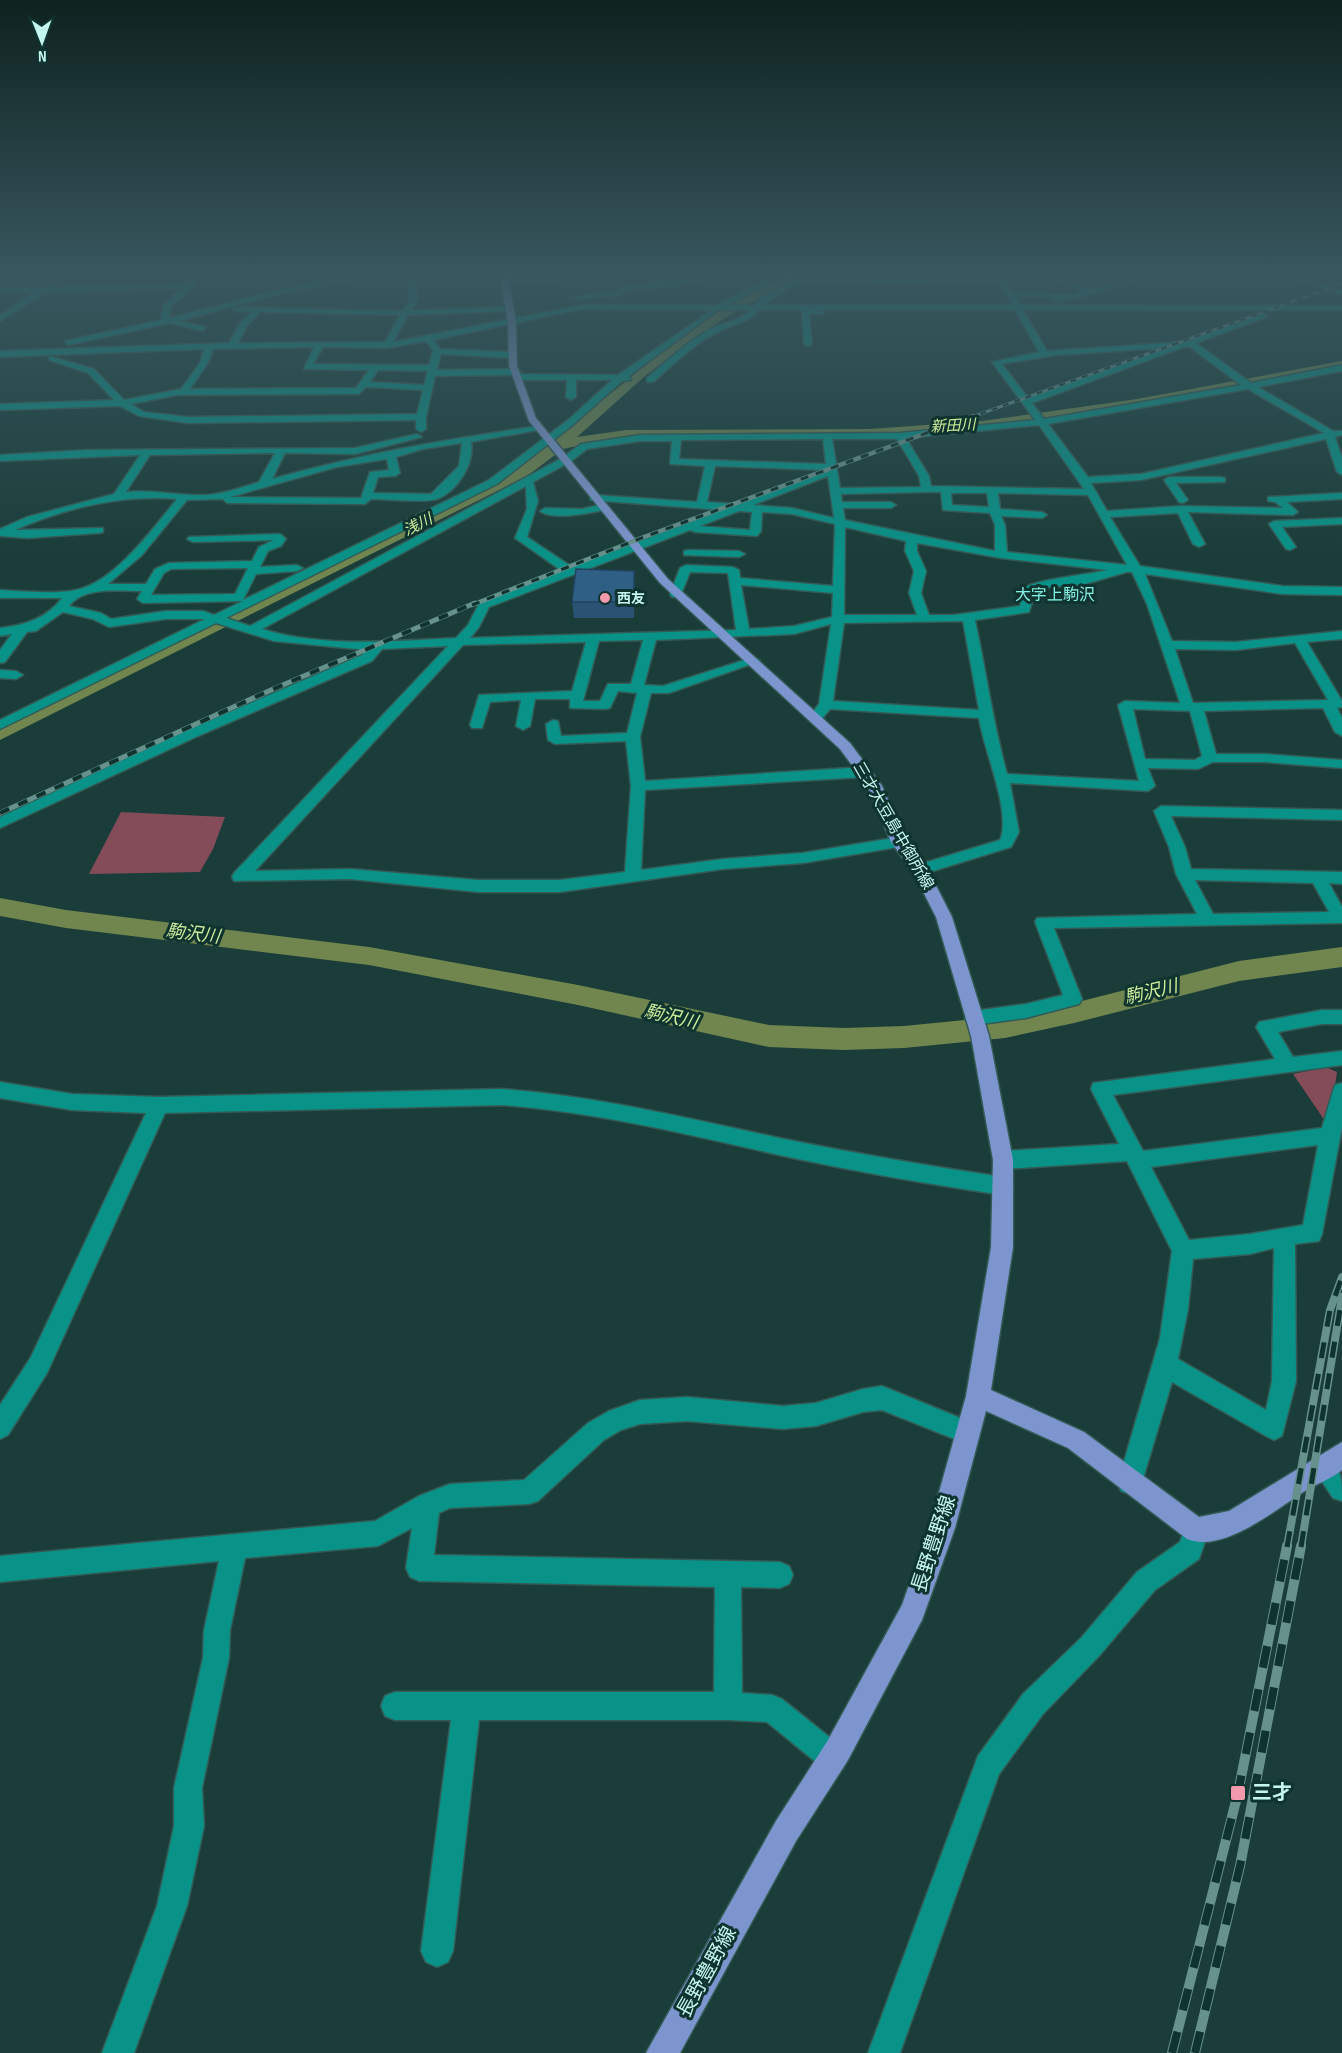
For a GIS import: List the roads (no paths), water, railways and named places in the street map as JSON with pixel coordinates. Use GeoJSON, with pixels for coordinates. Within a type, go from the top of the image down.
{"type":"FeatureCollection","features":[{"type":"Feature","properties":{"kind":"main road","name":"三才大豆島中御所線"},"geometry":{"type":"LineString","coordinates":[[515,367],[525,403],[539,429],[634,546],[676,594],[754,661],[845,746],[865,771],[899,842],[920,870],[944,917],[977,1025],[1003,1160],[1002,1247],[993,1316],[978,1396]]}},
{"type":"Feature","properties":{"kind":"main road","name":"長野豊野線"},"geometry":{"type":"LineString","coordinates":[[662,2053],[786,1831],[833,1758],[913,1611],[942,1528],[978,1396]]}},
{"type":"Feature","properties":{"kind":"main road"},"geometry":{"type":"LineString","coordinates":[[978,1396],[1076,1440],[1196,1530],[1233,1523],[1334,1461]]}},
{"type":"Feature","properties":{"kind":"street"},"geometry":{"type":"LineString","coordinates":[[78,367],[91,371],[122,403],[154,417],[188,420],[421,417]]}},
{"type":"Feature","properties":{"kind":"street"},"geometry":{"type":"LineString","coordinates":[[184,392],[201,367]]}},
{"type":"Feature","properties":{"kind":"street"},"geometry":{"type":"LineString","coordinates":[[307,367],[623,377],[647,380],[664,367]]}},
{"type":"Feature","properties":{"kind":"street"},"geometry":{"type":"LineString","coordinates":[[422,441],[421,417],[434,367]]}},
{"type":"Feature","properties":{"kind":"street"},"geometry":{"type":"LineString","coordinates":[[0,725],[493,482],[550,440],[637,367]]}},
{"type":"Feature","properties":{"kind":"street"},"geometry":{"type":"LineString","coordinates":[[1000,367],[1084,480],[1106,514],[1126,556],[1130,570],[1153,604],[1165,645],[1210,758]]}},
{"type":"Feature","properties":{"kind":"street"},"geometry":{"type":"LineString","coordinates":[[1026,402],[1124,367]]}},
{"type":"Feature","properties":{"kind":"street"},"geometry":{"type":"LineString","coordinates":[[1223,367],[1245,383],[1328,430],[1342,472]]}},
{"type":"Feature","properties":{"kind":"street"},"geometry":{"type":"LineString","coordinates":[[1245,383],[1320,367]]}},
{"type":"Feature","properties":{"kind":"street"},"geometry":{"type":"LineString","coordinates":[[0,407],[122,403],[184,392],[359,392],[375,368]]}},
{"type":"Feature","properties":{"kind":"street"},"geometry":{"type":"LineString","coordinates":[[249,630],[527,480],[584,446],[640,438],[900,436],[1039,418],[1342,369]]}},
{"type":"Feature","properties":{"kind":"street"},"geometry":{"type":"LineString","coordinates":[[569,393],[572,377]]}},
{"type":"Feature","properties":{"kind":"street"},"geometry":{"type":"LineString","coordinates":[[364,384],[429,387]]}},
{"type":"Feature","properties":{"kind":"street"},"geometry":{"type":"LineString","coordinates":[[935,423],[1039,418]]}},
{"type":"Feature","properties":{"kind":"street"},"geometry":{"type":"LineString","coordinates":[[178,451],[188,420]]}},
{"type":"Feature","properties":{"kind":"street"},"geometry":{"type":"LineString","coordinates":[[0,458],[178,451],[355,451],[422,441],[466,441],[539,429]]}},
{"type":"Feature","properties":{"kind":"street"},"geometry":{"type":"LineString","coordinates":[[1084,480],[1141,477],[1342,432]]}},
{"type":"Feature","properties":{"kind":"street"},"geometry":{"type":"LineString","coordinates":[[815,718],[826,705],[840,590],[840,524],[827,436]]}},
{"type":"Feature","properties":{"kind":"street"},"geometry":{"type":"LineString","coordinates":[[900,436],[924,476],[926,489]]}},
{"type":"Feature","properties":{"kind":"street"},"geometry":{"type":"LineString","coordinates":[[677,437],[674,462],[832,469]]}},
{"type":"Feature","properties":{"kind":"street"},"geometry":{"type":"LineString","coordinates":[[2,532],[31,519],[118,496],[144,493],[184,497],[222,496],[336,464],[391,455],[422,441]]}},
{"type":"Feature","properties":{"kind":"street"},"geometry":{"type":"LineString","coordinates":[[368,496],[434,497],[461,475],[468,447],[466,441]]}},
{"type":"Feature","properties":{"kind":"street"},"geometry":{"type":"LineString","coordinates":[[263,485],[282,450]]}},
{"type":"Feature","properties":{"kind":"street"},"geometry":{"type":"LineString","coordinates":[[118,496],[147,452]]}},
{"type":"Feature","properties":{"kind":"street"},"geometry":{"type":"LineString","coordinates":[[222,496],[231,501],[365,501],[374,474],[395,473],[391,455]]}},
{"type":"Feature","properties":{"kind":"street"},"geometry":{"type":"LineString","coordinates":[[0,472],[13,457]]}},
{"type":"Feature","properties":{"kind":"street"},"geometry":{"type":"LineString","coordinates":[[701,505],[710,465]]}},
{"type":"Feature","properties":{"kind":"street"},"geometry":{"type":"LineString","coordinates":[[832,469],[735,507],[694,526],[634,546],[484,605],[478,621],[240,877],[350,874],[478,886],[560,886],[723,864],[803,858],[899,842]]}},
{"type":"Feature","properties":{"kind":"street"},"geometry":{"type":"LineString","coordinates":[[527,480],[532,485],[533,494],[530,519],[521,538],[570,571]]}},
{"type":"Feature","properties":{"kind":"street"},"geometry":{"type":"LineString","coordinates":[[1199,544],[1184,506],[1169,480],[1221,480]]}},
{"type":"Feature","properties":{"kind":"street"},"geometry":{"type":"LineString","coordinates":[[836,491],[946,489],[1092,492]]}},
{"type":"Feature","properties":{"kind":"street"},"geometry":{"type":"LineString","coordinates":[[946,489],[947,508],[994,511],[1043,518],[1035,491]]}},
{"type":"Feature","properties":{"kind":"street"},"geometry":{"type":"LineString","coordinates":[[992,490],[996,520],[1000,525],[1000,555]]}},
{"type":"Feature","properties":{"kind":"street"},"geometry":{"type":"LineString","coordinates":[[1106,514],[1184,506],[1342,496]]}},
{"type":"Feature","properties":{"kind":"street"},"geometry":{"type":"LineString","coordinates":[[97,588],[138,553],[184,497]]}},
{"type":"Feature","properties":{"kind":"street"},"geometry":{"type":"LineString","coordinates":[[1184,506],[1293,512],[1278,499]]}},
{"type":"Feature","properties":{"kind":"street"},"geometry":{"type":"LineString","coordinates":[[545,511],[582,512],[599,503],[701,505],[792,511],[840,524],[1000,555],[1282,590],[1342,591]]}},
{"type":"Feature","properties":{"kind":"street"},"geometry":{"type":"LineString","coordinates":[[838,505],[891,504]]}},
{"type":"Feature","properties":{"kind":"street"},"geometry":{"type":"LineString","coordinates":[[694,526],[753,534],[756,531],[757,508]]}},
{"type":"Feature","properties":{"kind":"street"},"geometry":{"type":"LineString","coordinates":[[0,518],[31,519]]}},
{"type":"Feature","properties":{"kind":"street"},"geometry":{"type":"LineString","coordinates":[[1290,547],[1274,524],[1342,521]]}},
{"type":"Feature","properties":{"kind":"street"},"geometry":{"type":"LineString","coordinates":[[215,538],[224,523]]}},
{"type":"Feature","properties":{"kind":"street"},"geometry":{"type":"LineString","coordinates":[[676,594],[686,568],[694,526]]}},
{"type":"Feature","properties":{"kind":"street"},"geometry":{"type":"LineString","coordinates":[[2,532],[28,535],[99,530]]}},
{"type":"Feature","properties":{"kind":"street"},"geometry":{"type":"LineString","coordinates":[[193,539],[276,536],[280,539],[277,544],[263,549],[256,567],[240,598],[143,599],[159,571],[170,566],[256,567],[297,568]]}},
{"type":"Feature","properties":{"kind":"street"},"geometry":{"type":"LineString","coordinates":[[912,539],[911,551],[920,571],[915,593],[924,619]]}},
{"type":"Feature","properties":{"kind":"street"},"geometry":{"type":"LineString","coordinates":[[688,553],[739,554]]}},
{"type":"Feature","properties":{"kind":"street"},"geometry":{"type":"LineString","coordinates":[[686,568],[733,570],[743,633]]}},
{"type":"Feature","properties":{"kind":"street"},"geometry":{"type":"LineString","coordinates":[[61,608],[97,616],[109,623],[166,615],[203,615],[249,630],[286,638],[355,647],[594,637],[721,635],[794,630],[838,619],[924,619],[1025,609],[1029,591],[1036,585],[1085,580],[1130,570]]}},
{"type":"Feature","properties":{"kind":"street"},"geometry":{"type":"LineString","coordinates":[[735,581],[840,590]]}},
{"type":"Feature","properties":{"kind":"street"},"geometry":{"type":"LineString","coordinates":[[0,594],[71,595],[97,588],[148,587]]}},
{"type":"Feature","properties":{"kind":"street"},"geometry":{"type":"LineString","coordinates":[[0,632],[32,628],[61,608],[71,595]]}},
{"type":"Feature","properties":{"kind":"street"},"geometry":{"type":"LineString","coordinates":[[920,870],[1006,843],[1011,832],[1003,778],[984,714],[983,689],[968,616]]}},
{"type":"Feature","properties":{"kind":"street"},"geometry":{"type":"LineString","coordinates":[[0,659],[22,630]]}},
{"type":"Feature","properties":{"kind":"street"},"geometry":{"type":"LineString","coordinates":[[1165,645],[1236,646],[1342,635]]}},
{"type":"Feature","properties":{"kind":"street"},"geometry":{"type":"LineString","coordinates":[[633,875],[638,786],[633,737],[651,636]]}},
{"type":"Feature","properties":{"kind":"street"},"geometry":{"type":"LineString","coordinates":[[594,637],[575,705],[605,705],[613,687],[664,690],[754,661]]}},
{"type":"Feature","properties":{"kind":"street"},"geometry":{"type":"LineString","coordinates":[[1299,639],[1336,704],[1342,732]]}},
{"type":"Feature","properties":{"kind":"street"},"geometry":{"type":"LineString","coordinates":[[0,823],[194,732],[367,658],[378,646]]}},
{"type":"Feature","properties":{"kind":"street"},"geometry":{"type":"LineString","coordinates":[[0,674],[16,675]]}},
{"type":"Feature","properties":{"kind":"street"},"geometry":{"type":"LineString","coordinates":[[477,725],[483,698],[550,693],[578,695]]}},
{"type":"Feature","properties":{"kind":"street"},"geometry":{"type":"LineString","coordinates":[[523,726],[529,696]]}},
{"type":"Feature","properties":{"kind":"street"},"geometry":{"type":"LineString","coordinates":[[1209,921],[1184,874],[1177,847],[1139,763],[1125,705],[1192,708],[1336,704]]}},
{"type":"Feature","properties":{"kind":"street"},"geometry":{"type":"LineString","coordinates":[[826,705],[984,714]]}},
{"type":"Feature","properties":{"kind":"street"},"geometry":{"type":"LineString","coordinates":[[553,724],[555,740],[633,737]]}},
{"type":"Feature","properties":{"kind":"street"},"geometry":{"type":"LineString","coordinates":[[1139,763],[1198,765],[1210,758],[1299,759],[1342,764]]}},
{"type":"Feature","properties":{"kind":"street"},"geometry":{"type":"LineString","coordinates":[[638,786],[865,771]]}},
{"type":"Feature","properties":{"kind":"street"},"geometry":{"type":"LineString","coordinates":[[1003,778],[1148,786]]}},
{"type":"Feature","properties":{"kind":"street"},"geometry":{"type":"LineString","coordinates":[[1161,811],[1342,815]]}},
{"type":"Feature","properties":{"kind":"street"},"geometry":{"type":"LineString","coordinates":[[1184,874],[1342,878]]}},
{"type":"Feature","properties":{"kind":"street"},"geometry":{"type":"LineString","coordinates":[[977,1025],[1073,999],[1044,922],[1340,918],[1317,876]]}},
{"type":"Feature","properties":{"kind":"street"},"geometry":{"type":"LineString","coordinates":[[1289,1066],[1265,1027],[1322,1017],[1342,1017]]}},
{"type":"Feature","properties":{"kind":"street"},"geometry":{"type":"LineString","coordinates":[[1131,1482],[1167,1366],[1182,1277],[1183,1250],[1100,1089],[1206,1076],[1216,1072],[1289,1066],[1342,1058]]}},
{"type":"Feature","properties":{"kind":"street"},"geometry":{"type":"LineString","coordinates":[[0,1090],[72,1102],[159,1105],[502,1097],[554,1100],[901,1172],[1003,1186]]}},
{"type":"Feature","properties":{"kind":"street"},"geometry":{"type":"LineString","coordinates":[[1183,1250],[1250,1244],[1285,1236],[1312,1234],[1330,1135],[1342,1091]]}},
{"type":"Feature","properties":{"kind":"street"},"geometry":{"type":"LineString","coordinates":[[0,1427],[39,1365],[159,1105]]}},
{"type":"Feature","properties":{"kind":"street"},"geometry":{"type":"LineString","coordinates":[[1003,1160],[1136,1156],[1330,1135]]}},
{"type":"Feature","properties":{"kind":"street"},"geometry":{"type":"LineString","coordinates":[[1167,1366],[1274,1428],[1284,1381],[1285,1236]]}},
{"type":"Feature","properties":{"kind":"street"},"geometry":{"type":"LineString","coordinates":[[0,1569],[378,1533],[428,1505],[450,1496],[529,1492],[559,1463],[615,1419],[646,1410],[680,1408],[764,1416],[807,1416],[883,1398],[967,1432]]}},
{"type":"Feature","properties":{"kind":"street"},"geometry":{"type":"LineString","coordinates":[[1334,1461],[1342,1489]]}},
{"type":"Feature","properties":{"kind":"street"},"geometry":{"type":"LineString","coordinates":[[428,1505],[419,1568],[780,1575]]}},
{"type":"Feature","properties":{"kind":"street"},"geometry":{"type":"LineString","coordinates":[[884,2053],[988,1766],[1034,1704],[1090,1647],[1146,1581],[1190,1550],[1196,1530]]}},
{"type":"Feature","properties":{"kind":"street"},"geometry":{"type":"LineString","coordinates":[[118,2053],[132,2009],[157,1951],[172,1906],[189,1826],[188,1788],[216,1658],[217,1630],[235,1547]]}},
{"type":"Feature","properties":{"kind":"street"},"geometry":{"type":"LineString","coordinates":[[728,1574],[728,1706]]}},
{"type":"Feature","properties":{"kind":"street"},"geometry":{"type":"LineString","coordinates":[[395,1706],[728,1706],[772,1710],[833,1758]]}},
{"type":"Feature","properties":{"kind":"street"},"geometry":{"type":"LineString","coordinates":[[437,1951],[467,1706]]}},
{"type":"Feature","properties":{"kind":"waterway","name":"浅川"},"geometry":{"type":"LineString","coordinates":[[0,734],[522,473],[649,367]]}},
{"type":"Feature","properties":{"kind":"waterway","name":"新田川"},"geometry":{"type":"LineString","coordinates":[[564,445],[594,437],[626,434],[870,433],[982,425],[1137,403],[1332,367]]}},
{"type":"Feature","properties":{"kind":"waterway","name":"駒沢川"},"geometry":{"type":"LineString","coordinates":[[0,907],[66,919],[369,956],[578,995],[709,1025],[769,1036],[844,1039],[904,1037],[1005,1027],[1074,1013],[1239,971],[1342,957]]}},
{"type":"Feature","properties":{"kind":"railway"},"geometry":{"type":"LineString","coordinates":[[969,418],[1112,367]]}},
{"type":"Feature","properties":{"kind":"railway"},"geometry":{"type":"LineString","coordinates":[[472,605],[644,537],[973,416]]}},
{"type":"Feature","properties":{"kind":"railway"},"geometry":{"type":"LineString","coordinates":[[0,813],[271,690],[475,603]]}},
{"type":"Feature","properties":{"kind":"railway"},"geometry":{"type":"LineString","coordinates":[[1287,1547],[1330,1310],[1342,1277]]}},
{"type":"Feature","properties":{"kind":"railway"},"geometry":{"type":"LineString","coordinates":[[1301,1547],[1342,1297]]}},
{"type":"Feature","properties":{"kind":"railway"},"geometry":{"type":"LineString","coordinates":[[1172,2053],[1238,1793],[1287,1546]]}},
{"type":"Feature","properties":{"kind":"railway"},"geometry":{"type":"LineString","coordinates":[[1195,2053],[1240,1866],[1301,1546]]}},
{"type":"Feature","properties":{"kind":"place","name":"西友"},"geometry":{"type":"Point","coordinates":[605,598]}},
{"type":"Feature","properties":{"kind":"place","name":"三才"},"geometry":{"type":"Point","coordinates":[1238,1793]}},
{"type":"Feature","properties":{"kind":"district","name":"大字上駒沢"},"geometry":{"type":"Point","coordinates":[1055,595]}}]}
